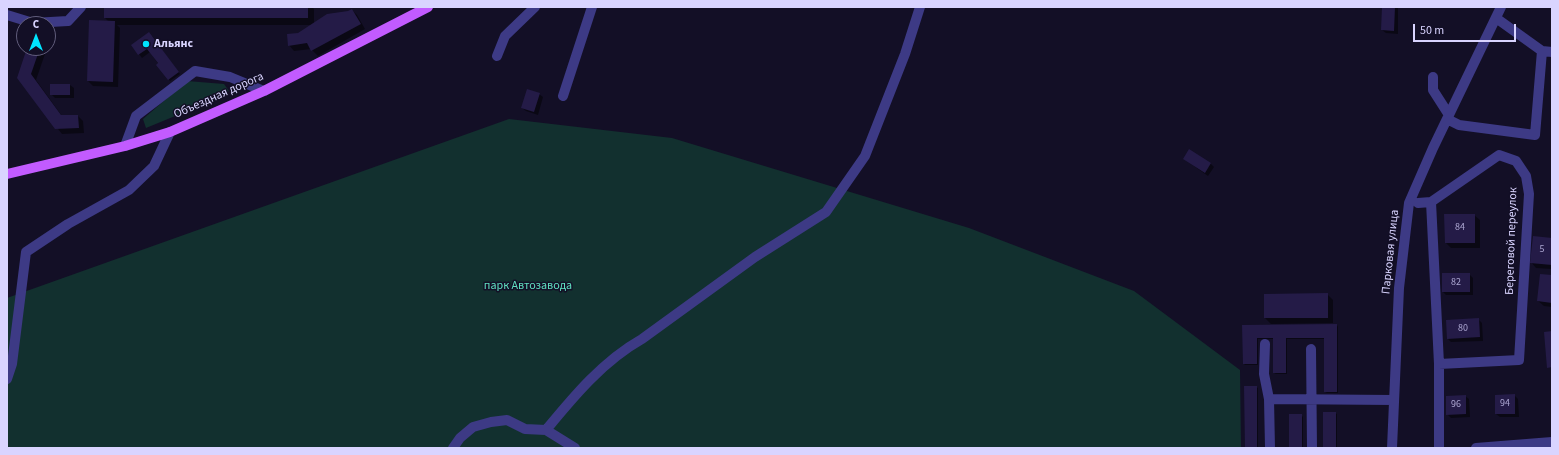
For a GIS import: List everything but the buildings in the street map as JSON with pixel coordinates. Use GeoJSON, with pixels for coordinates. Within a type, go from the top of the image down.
{"type":"FeatureCollection","features":[{"type":"Feature","properties":{"kind":"main road","name":"Объездная дорога"},"geometry":{"type":"LineString","coordinates":[[7,174],[125,146],[170,132],[264,91],[428,7]]}},
{"type":"Feature","properties":{"kind":"street"},"geometry":{"type":"LineString","coordinates":[[7,15],[33,23],[68,21],[81,7]]}},
{"type":"Feature","properties":{"kind":"street"},"geometry":{"type":"LineString","coordinates":[[497,56],[505,36],[535,7]]}},
{"type":"Feature","properties":{"kind":"street"},"geometry":{"type":"LineString","coordinates":[[563,96],[592,7]]}},
{"type":"Feature","properties":{"kind":"street"},"geometry":{"type":"LineString","coordinates":[[546,430],[583,386],[630,346],[642,339],[755,257],[826,212],[865,156],[905,54],[920,7]]}},
{"type":"Feature","properties":{"kind":"street","name":"Парковая улица"},"geometry":{"type":"LineString","coordinates":[[1392,448],[1399,288],[1409,203],[1448,117],[1501,7]]}},
{"type":"Feature","properties":{"kind":"street"},"geometry":{"type":"LineString","coordinates":[[1433,77],[1433,90],[1448,117],[1459,125],[1535,135],[1547,51],[1496,18]]}},
{"type":"Feature","properties":{"kind":"street"},"geometry":{"type":"LineString","coordinates":[[125,146],[136,116],[195,71],[230,77],[264,91]]}},
{"type":"Feature","properties":{"kind":"street"},"geometry":{"type":"LineString","coordinates":[[7,379],[12,364],[26,252],[68,224],[129,190],[154,166],[170,132]]}},
{"type":"Feature","properties":{"kind":"street","name":"Береговой переулок"},"geometry":{"type":"LineString","coordinates":[[1431,202],[1499,155],[1516,161],[1526,176],[1529,194],[1519,360],[1440,364]]}},
{"type":"Feature","properties":{"kind":"street"},"geometry":{"type":"LineString","coordinates":[[1418,203],[1431,202],[1440,364],[1439,448]]}},
{"type":"Feature","properties":{"kind":"street"},"geometry":{"type":"LineString","coordinates":[[1264,344],[1264,374],[1269,399],[1270,448]]}},
{"type":"Feature","properties":{"kind":"street"},"geometry":{"type":"LineString","coordinates":[[1311,349],[1312,448]]}},
{"type":"Feature","properties":{"kind":"street"},"geometry":{"type":"LineString","coordinates":[[1269,399],[1394,400]]}},
{"type":"Feature","properties":{"kind":"street"},"geometry":{"type":"LineString","coordinates":[[453,448],[460,438],[473,427],[491,422],[507,420],[525,429],[546,430],[575,448]]}},
{"type":"Feature","properties":{"kind":"street"},"geometry":{"type":"LineString","coordinates":[[1476,448],[1552,442]]}},
{"type":"Feature","properties":{"kind":"green space"},"geometry":{"type":"Polygon","coordinates":[[[187,81],[224,84],[229,91],[197,107],[146,128],[143,119],[187,81]]]}},
{"type":"Feature","properties":{"kind":"green space","name":"парк Автозавода"},"geometry":{"type":"Polygon","coordinates":[[[509,119],[672,138],[969,228],[1134,291],[1240,370],[1241,448],[7,448],[7,298],[509,119]]]}},
{"type":"Feature","properties":{"kind":"place","name":"Альянс"},"geometry":{"type":"Point","coordinates":[146,44]}}]}
